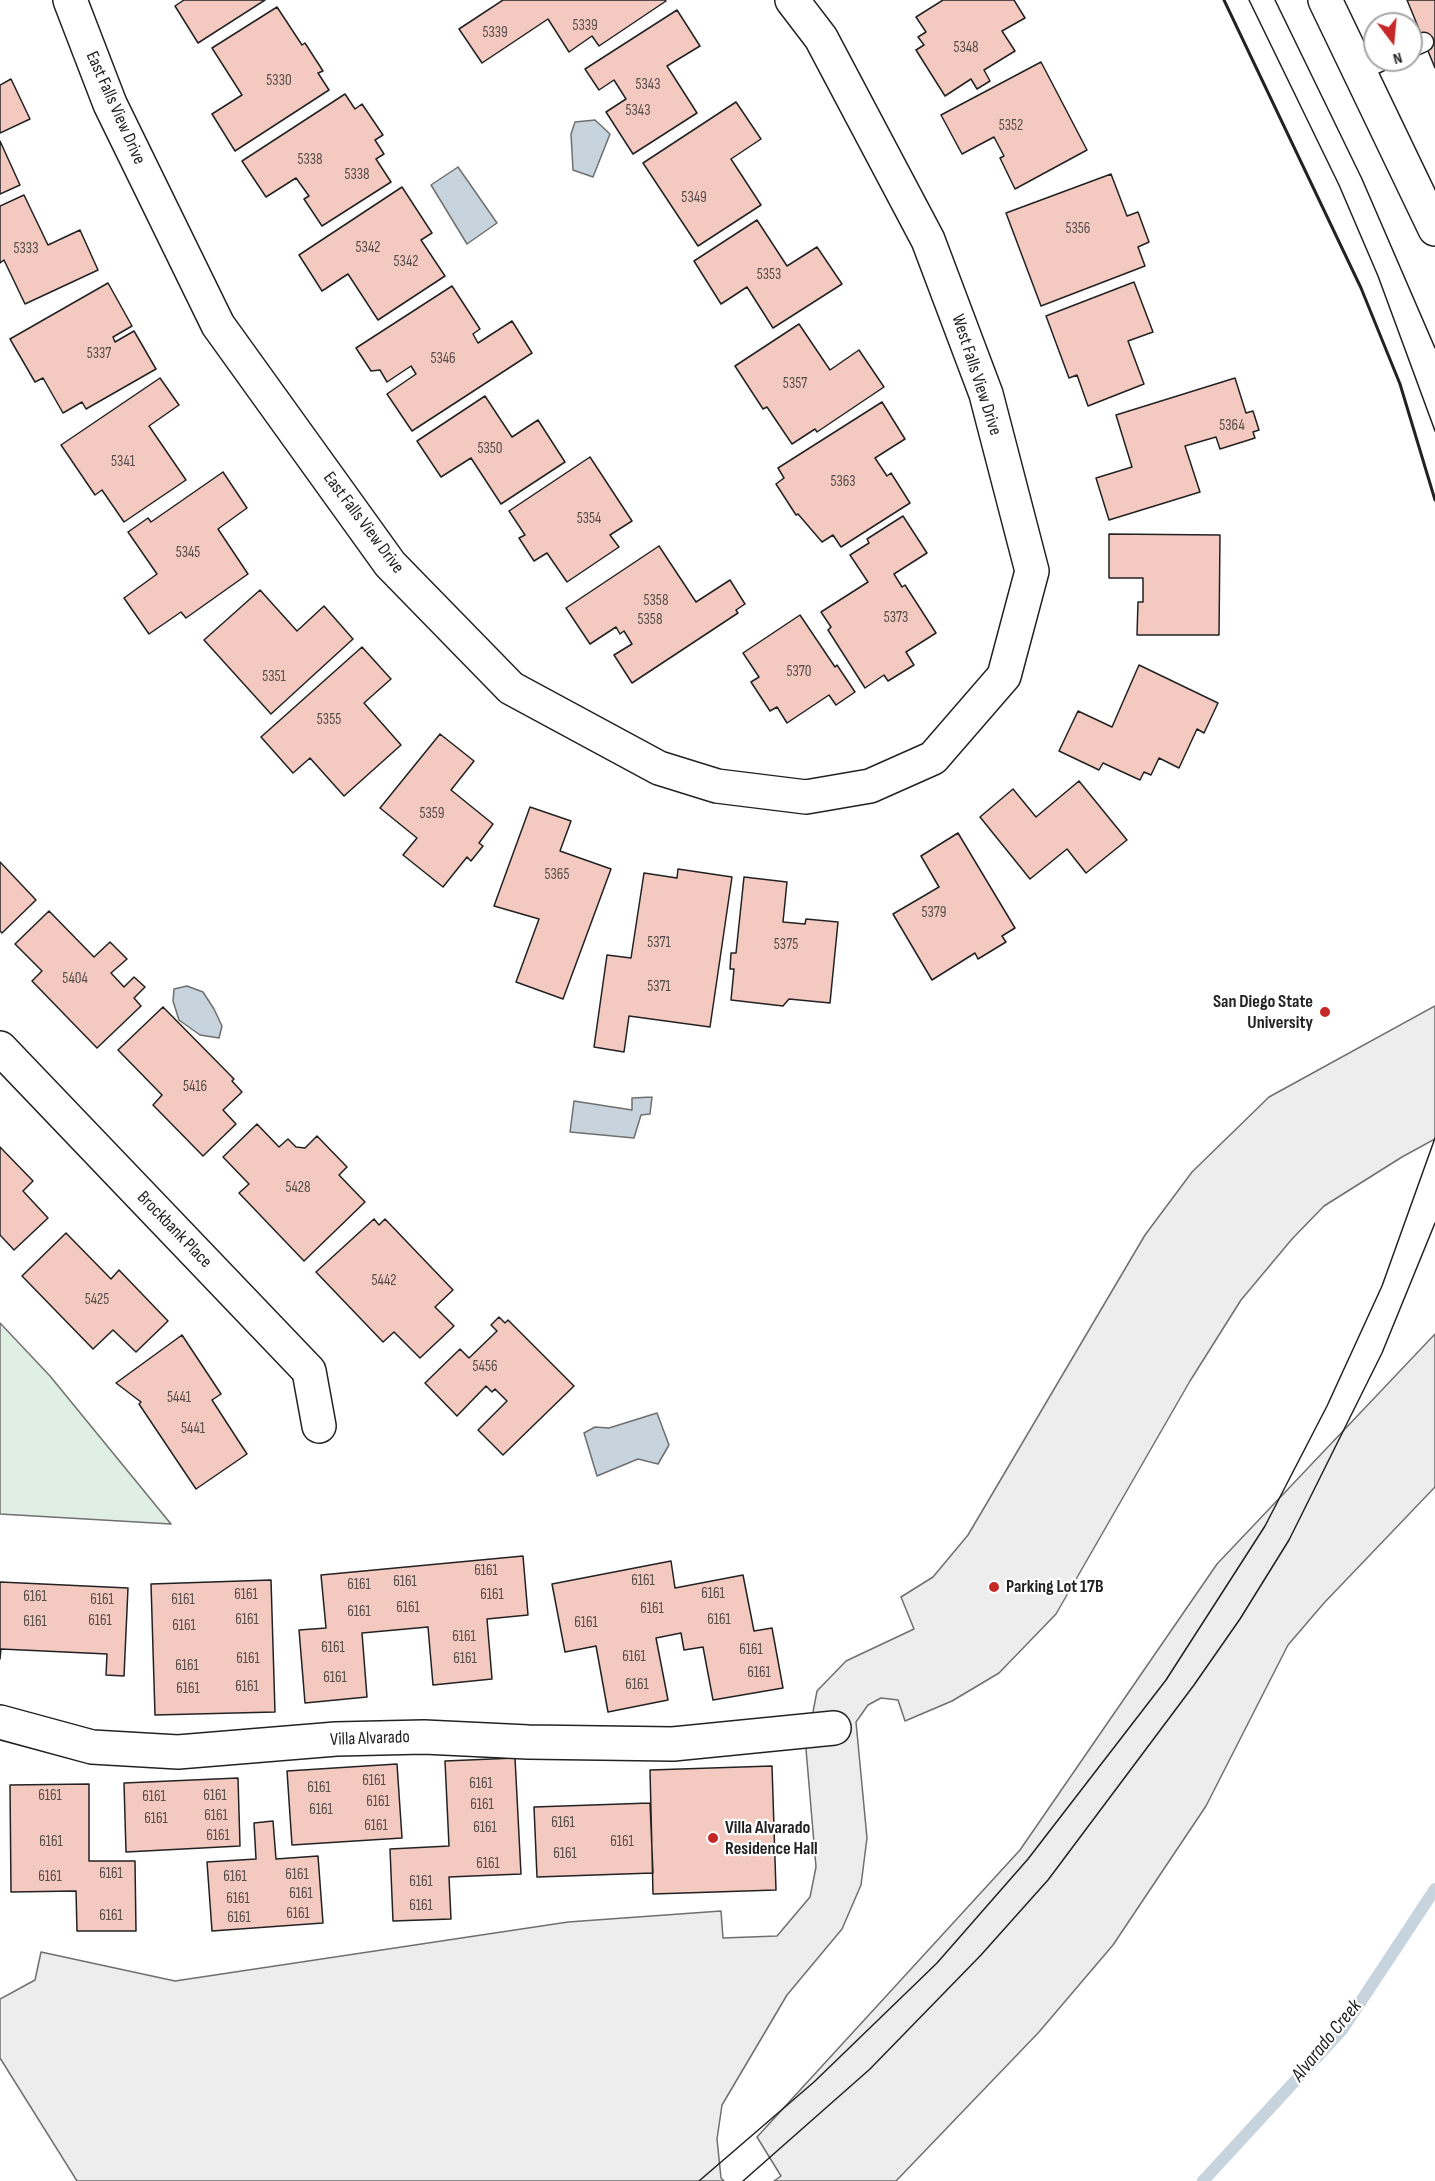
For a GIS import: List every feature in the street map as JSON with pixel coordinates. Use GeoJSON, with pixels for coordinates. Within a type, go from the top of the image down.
{"type":"FeatureCollection","features":[{"type":"Feature","properties":{"kind":"street","name":"East Falls View Drive"},"geometry":{"type":"LineString","coordinates":[[70,0],[110,104],[218,325],[390,564],[511,688],[659,768],[717,786],[806,797],[870,786],[933,758]]}},
{"type":"Feature","properties":{"kind":"street","name":"West Falls View Drive"},"geometry":{"type":"LineString","coordinates":[[792,0],[821,38],[928,240],[986,394],[1032,571],[1004,676],[933,758]]}},
{"type":"Feature","properties":{"kind":"street"},"geometry":{"type":"LineString","coordinates":[[1325,0],[1363,53]]}},
{"type":"Feature","properties":{"kind":"street"},"geometry":{"type":"LineString","coordinates":[[1374,72],[1435,229]]}},
{"type":"Feature","properties":{"kind":"street","name":"Brockbank Place"},"geometry":{"type":"LineString","coordinates":[[0,1048],[309,1371],[319,1426]]}},
{"type":"Feature","properties":{"kind":"street","name":"Villa Alvarado"},"geometry":{"type":"LineString","coordinates":[[0,1722],[92,1747],[178,1752],[336,1739],[424,1737],[528,1743],[673,1744],[834,1728]]}},
{"type":"Feature","properties":{"kind":"green space"},"geometry":{"type":"Polygon","coordinates":[[[0,1323],[50,1376],[171,1524],[0,1514],[0,1323]]]}},
{"type":"Feature","properties":{"kind":"shaded area"},"geometry":{"type":"Polygon","coordinates":[[[595,120],[610,134],[593,177],[573,170],[571,134],[575,122],[595,120]]]}},
{"type":"Feature","properties":{"kind":"shaded area"},"geometry":{"type":"Polygon","coordinates":[[[458,167],[497,223],[467,244],[431,185],[458,167]]]}},
{"type":"Feature","properties":{"kind":"shaded area"},"geometry":{"type":"Polygon","coordinates":[[[187,986],[203,992],[214,1009],[222,1026],[219,1038],[200,1035],[179,1020],[173,1001],[174,989],[187,986]]]}},
{"type":"Feature","properties":{"kind":"shaded area","name":"Parking Lot 17B"},"geometry":{"type":"Polygon","coordinates":[[[1435,1006],[1435,1139],[1324,1206],[1292,1239],[1241,1300],[1190,1381],[1056,1614],[999,1673],[952,1701],[905,1721],[898,1700],[881,1698],[868,1705],[856,1722],[867,1838],[861,1885],[842,1929],[787,1995],[722,2105],[717,2139],[721,2178],[724,2181],[77,2181],[0,2058],[0,1999],[35,1980],[41,1952],[175,1981],[568,1922],[721,1911],[723,1938],[777,1936],[810,1897],[816,1867],[806,1749],[817,1691],[846,1661],[914,1629],[901,1597],[933,1577],[968,1535],[1145,1235],[1192,1172],[1269,1097],[1435,1006]]]}},
{"type":"Feature","properties":{"kind":"shaded area"},"geometry":{"type":"Polygon","coordinates":[[[652,1097],[650,1114],[641,1115],[634,1138],[570,1132],[574,1101],[632,1110],[632,1098],[652,1097]]]}},
{"type":"Feature","properties":{"kind":"shaded area"},"geometry":{"type":"Polygon","coordinates":[[[1435,1334],[1435,1487],[1324,1603],[1288,1645],[1206,1806],[1113,1945],[1039,2032],[896,2181],[774,2181],[781,2176],[757,2137],[1020,1850],[1217,1564],[1435,1334]]]}},
{"type":"Feature","properties":{"kind":"shaded area"},"geometry":{"type":"Polygon","coordinates":[[[657,1413],[669,1445],[658,1464],[638,1459],[597,1476],[584,1433],[595,1427],[609,1428],[657,1413]]]}},
{"type":"Feature","properties":{"kind":"building"},"geometry":{"type":"Polygon","coordinates":[[[184,0],[265,0],[198,43],[175,6],[184,0]]]}},
{"type":"Feature","properties":{"kind":"building"},"geometry":{"type":"Polygon","coordinates":[[[503,0],[666,1],[599,46],[592,36],[569,52],[548,19],[482,63],[459,29],[503,0]]]}},
{"type":"Feature","properties":{"kind":"building"},"geometry":{"type":"Polygon","coordinates":[[[943,0],[1014,0],[1025,18],[1002,31],[1015,51],[984,70],[990,81],[977,89],[971,79],[945,96],[916,50],[924,45],[918,37],[926,32],[916,17],[943,0]]]}},
{"type":"Feature","properties":{"kind":"building"},"geometry":{"type":"Polygon","coordinates":[[[1407,0],[1435,0],[1435,68],[1423,39],[1423,12],[1412,12],[1407,0]]]}},
{"type":"Feature","properties":{"kind":"building"},"geometry":{"type":"Polygon","coordinates":[[[277,7],[302,45],[305,43],[323,71],[318,73],[329,90],[235,151],[212,114],[242,95],[212,48],[277,7]]]}},
{"type":"Feature","properties":{"kind":"building"},"geometry":{"type":"Polygon","coordinates":[[[677,10],[700,46],[667,66],[697,113],[633,154],[606,112],[626,99],[614,80],[599,90],[585,69],[677,10]]]}},
{"type":"Feature","properties":{"kind":"building"},"geometry":{"type":"Polygon","coordinates":[[[1041,62],[1087,150],[1015,189],[1000,158],[1004,156],[994,137],[962,154],[941,115],[1041,62]]]}},
{"type":"Feature","properties":{"kind":"building"},"geometry":{"type":"Polygon","coordinates":[[[11,79],[30,119],[0,133],[0,85],[11,79]]]}},
{"type":"Feature","properties":{"kind":"building"},"geometry":{"type":"Polygon","coordinates":[[[345,94],[355,109],[362,104],[383,135],[375,140],[384,154],[376,159],[391,182],[322,226],[304,199],[309,196],[296,178],[266,197],[242,161],[345,94]]]}},
{"type":"Feature","properties":{"kind":"building"},"geometry":{"type":"Polygon","coordinates":[[[736,102],[761,139],[731,159],[761,205],[698,246],[643,163],[736,102]]]}},
{"type":"Feature","properties":{"kind":"building"},"geometry":{"type":"Polygon","coordinates":[[[0,141],[20,185],[0,194],[0,141]]]}},
{"type":"Feature","properties":{"kind":"building"},"geometry":{"type":"Polygon","coordinates":[[[1111,174],[1127,216],[1138,212],[1149,242],[1138,247],[1145,266],[1041,306],[1006,213],[1111,174]]]}},
{"type":"Feature","properties":{"kind":"building"},"geometry":{"type":"Polygon","coordinates":[[[402,187],[432,233],[421,240],[445,276],[378,320],[348,274],[322,291],[299,255],[402,187]]]}},
{"type":"Feature","properties":{"kind":"building"},"geometry":{"type":"Polygon","coordinates":[[[24,195],[48,245],[80,230],[98,270],[25,304],[4,260],[0,263],[0,206],[24,195]]]}},
{"type":"Feature","properties":{"kind":"building"},"geometry":{"type":"Polygon","coordinates":[[[757,220],[787,266],[817,247],[842,284],[773,328],[747,287],[721,304],[694,261],[757,220]]]}},
{"type":"Feature","properties":{"kind":"building"},"geometry":{"type":"Polygon","coordinates":[[[1134,282],[1153,332],[1128,341],[1144,384],[1088,406],[1077,375],[1069,378],[1046,316],[1134,282]]]}},
{"type":"Feature","properties":{"kind":"building"},"geometry":{"type":"Polygon","coordinates":[[[108,283],[132,326],[113,337],[115,342],[134,331],[156,369],[86,409],[82,402],[63,413],[43,378],[35,382],[10,339],[108,283]]]}},
{"type":"Feature","properties":{"kind":"building"},"geometry":{"type":"Polygon","coordinates":[[[452,286],[480,329],[473,334],[478,343],[512,321],[532,353],[412,431],[387,394],[416,374],[411,366],[387,382],[380,370],[371,371],[356,348],[452,286]]]}},
{"type":"Feature","properties":{"kind":"building"},"geometry":{"type":"Polygon","coordinates":[[[799,324],[830,370],[859,350],[884,387],[817,432],[815,429],[792,444],[767,407],[763,409],[735,366],[799,324]]]}},
{"type":"Feature","properties":{"kind":"building"},"geometry":{"type":"Polygon","coordinates":[[[160,378],[179,405],[149,426],[186,480],[124,522],[102,490],[95,495],[61,445],[160,378]]]}},
{"type":"Feature","properties":{"kind":"building"},"geometry":{"type":"Polygon","coordinates":[[[1235,378],[1246,413],[1253,411],[1259,430],[1253,432],[1255,438],[1220,449],[1216,437],[1185,446],[1200,492],[1109,520],[1096,478],[1132,467],[1116,415],[1235,378]]]}},
{"type":"Feature","properties":{"kind":"building"},"geometry":{"type":"Polygon","coordinates":[[[485,396],[512,437],[538,420],[565,462],[501,504],[471,458],[441,477],[417,441],[485,396]]]}},
{"type":"Feature","properties":{"kind":"building"},"geometry":{"type":"Polygon","coordinates":[[[882,402],[905,439],[875,458],[887,476],[891,473],[910,503],[841,547],[833,535],[822,542],[798,514],[796,515],[776,484],[784,478],[778,468],[882,402]]]}},
{"type":"Feature","properties":{"kind":"building"},"geometry":{"type":"Polygon","coordinates":[[[590,457],[632,521],[610,535],[619,547],[567,582],[547,553],[534,561],[519,538],[525,535],[509,511],[590,457]]]}},
{"type":"Feature","properties":{"kind":"building"},"geometry":{"type":"Polygon","coordinates":[[[223,472],[247,508],[218,529],[248,574],[186,618],[181,612],[149,634],[124,598],[157,574],[128,532],[148,518],[151,522],[223,472]]]}},
{"type":"Feature","properties":{"kind":"building"},"geometry":{"type":"Polygon","coordinates":[[[903,516],[927,553],[894,574],[902,587],[905,585],[936,633],[906,652],[914,665],[888,681],[884,675],[865,688],[828,630],[831,627],[821,612],[868,582],[850,555],[869,543],[867,539],[903,516]]]}},
{"type":"Feature","properties":{"kind":"building"},"geometry":{"type":"Polygon","coordinates":[[[1109,534],[1220,535],[1219,635],[1137,635],[1138,602],[1143,602],[1143,578],[1109,578],[1109,534]]]}},
{"type":"Feature","properties":{"kind":"building"},"geometry":{"type":"Polygon","coordinates":[[[659,546],[696,602],[730,580],[745,604],[736,610],[738,613],[632,683],[614,655],[632,644],[624,631],[620,634],[616,627],[590,644],[566,608],[659,546]]]}},
{"type":"Feature","properties":{"kind":"building"},"geometry":{"type":"Polygon","coordinates":[[[260,590],[297,631],[324,606],[353,639],[271,714],[204,640],[260,590]]]}},
{"type":"Feature","properties":{"kind":"building"},"geometry":{"type":"Polygon","coordinates":[[[800,615],[855,692],[836,705],[829,695],[787,723],[777,707],[770,711],[751,682],[759,677],[743,653],[800,615]]]}},
{"type":"Feature","properties":{"kind":"building"},"geometry":{"type":"Polygon","coordinates":[[[362,647],[391,679],[364,703],[401,745],[344,796],[310,758],[293,773],[261,737],[362,647]]]}},
{"type":"Feature","properties":{"kind":"building"},"geometry":{"type":"Polygon","coordinates":[[[1139,665],[1218,703],[1204,733],[1197,729],[1179,768],[1159,758],[1151,775],[1144,772],[1140,780],[1103,763],[1099,770],[1059,751],[1078,711],[1112,727],[1139,665]]]}},
{"type":"Feature","properties":{"kind":"building"},"geometry":{"type":"Polygon","coordinates":[[[440,734],[474,761],[451,790],[493,824],[479,843],[483,846],[471,861],[467,857],[443,887],[403,855],[417,838],[380,808],[440,734]]]}},
{"type":"Feature","properties":{"kind":"building"},"geometry":{"type":"Polygon","coordinates":[[[1079,781],[1127,840],[1086,873],[1067,849],[1030,879],[980,817],[1013,789],[1036,817],[1079,781]]]}},
{"type":"Feature","properties":{"kind":"building"},"geometry":{"type":"Polygon","coordinates":[[[530,807],[571,821],[560,851],[611,869],[563,999],[516,982],[539,919],[494,906],[530,807]]]}},
{"type":"Feature","properties":{"kind":"building"},"geometry":{"type":"Polygon","coordinates":[[[958,833],[1015,928],[1002,936],[1006,942],[978,959],[975,953],[932,980],[893,914],[939,887],[921,856],[958,833]]]}},
{"type":"Feature","properties":{"kind":"building"},"geometry":{"type":"Polygon","coordinates":[[[0,862],[36,900],[2,933],[0,931],[0,862]]]}},
{"type":"Feature","properties":{"kind":"building"},"geometry":{"type":"Polygon","coordinates":[[[678,869],[732,877],[710,1027],[629,1016],[624,1052],[594,1047],[607,955],[631,958],[644,873],[677,878],[678,869]]]}},
{"type":"Feature","properties":{"kind":"building"},"geometry":{"type":"Polygon","coordinates":[[[744,877],[787,882],[783,922],[805,924],[806,919],[838,922],[830,1003],[789,999],[783,1006],[731,1000],[734,969],[730,969],[731,953],[736,953],[744,877]]]}},
{"type":"Feature","properties":{"kind":"building"},"geometry":{"type":"Polygon","coordinates":[[[49,911],[94,957],[110,942],[127,959],[111,973],[124,987],[134,977],[145,987],[134,998],[141,1006],[97,1048],[32,981],[42,971],[15,944],[49,911]]]}},
{"type":"Feature","properties":{"kind":"building"},"geometry":{"type":"Polygon","coordinates":[[[163,1007],[234,1079],[232,1081],[242,1092],[223,1110],[236,1124],[203,1156],[153,1105],[162,1095],[118,1050],[163,1007]]]}},
{"type":"Feature","properties":{"kind":"building"},"geometry":{"type":"Polygon","coordinates":[[[257,1124],[279,1147],[288,1139],[296,1147],[305,1148],[317,1136],[347,1167],[339,1175],[365,1202],[304,1261],[239,1193],[249,1184],[223,1157],[257,1124]]]}},
{"type":"Feature","properties":{"kind":"building"},"geometry":{"type":"Polygon","coordinates":[[[0,1147],[33,1181],[23,1191],[48,1218],[14,1250],[0,1235],[0,1147]]]}},
{"type":"Feature","properties":{"kind":"building"},"geometry":{"type":"Polygon","coordinates":[[[374,1219],[379,1225],[385,1219],[453,1290],[435,1307],[454,1326],[420,1358],[394,1332],[383,1342],[316,1272],[374,1219]]]}},
{"type":"Feature","properties":{"kind":"building"},"geometry":{"type":"Polygon","coordinates":[[[66,1233],[111,1279],[119,1270],[168,1321],[136,1352],[113,1330],[93,1349],[22,1276],[66,1233]]]}},
{"type":"Feature","properties":{"kind":"building"},"geometry":{"type":"Polygon","coordinates":[[[499,1317],[505,1323],[508,1320],[574,1386],[503,1455],[478,1430],[507,1401],[495,1389],[492,1392],[486,1386],[457,1416],[425,1383],[460,1349],[469,1358],[497,1331],[491,1325],[499,1317]]]}},
{"type":"Feature","properties":{"kind":"building"},"geometry":{"type":"Polygon","coordinates":[[[182,1335],[221,1394],[212,1400],[247,1454],[196,1489],[139,1404],[141,1402],[116,1383],[182,1335]]]}},
{"type":"Feature","properties":{"kind":"building"},"geometry":{"type":"Polygon","coordinates":[[[523,1556],[528,1615],[487,1619],[492,1679],[433,1685],[428,1627],[362,1633],[367,1697],[305,1703],[299,1630],[326,1628],[321,1575],[523,1556]]]}},
{"type":"Feature","properties":{"kind":"building"},"geometry":{"type":"Polygon","coordinates":[[[671,1561],[675,1588],[743,1575],[754,1631],[772,1628],[783,1688],[713,1700],[703,1647],[684,1650],[681,1633],[656,1638],[668,1700],[608,1712],[596,1646],[565,1652],[552,1584],[671,1561]]]}},
{"type":"Feature","properties":{"kind":"building"},"geometry":{"type":"Polygon","coordinates":[[[271,1580],[275,1712],[155,1715],[151,1584],[271,1580]]]}},
{"type":"Feature","properties":{"kind":"building"},"geometry":{"type":"Polygon","coordinates":[[[0,1582],[128,1588],[124,1676],[106,1675],[107,1654],[1,1649],[0,1659],[0,1582]]]}},
{"type":"Feature","properties":{"kind":"building"},"geometry":{"type":"Polygon","coordinates":[[[515,1758],[521,1874],[449,1877],[451,1919],[393,1921],[390,1849],[449,1846],[445,1761],[515,1758]]]}},
{"type":"Feature","properties":{"kind":"building"},"geometry":{"type":"Polygon","coordinates":[[[397,1764],[402,1838],[292,1845],[287,1771],[397,1764]]]}},
{"type":"Feature","properties":{"kind":"building","name":"Villa Alvarado Residence Hall"},"geometry":{"type":"Polygon","coordinates":[[[772,1766],[776,1890],[653,1894],[650,1770],[772,1766]]]}},
{"type":"Feature","properties":{"kind":"building"},"geometry":{"type":"Polygon","coordinates":[[[238,1778],[240,1846],[126,1852],[124,1783],[238,1778]]]}},
{"type":"Feature","properties":{"kind":"building"},"geometry":{"type":"Polygon","coordinates":[[[89,1784],[89,1861],[135,1861],[136,1931],[77,1931],[76,1891],[11,1892],[10,1785],[89,1784]]]}},
{"type":"Feature","properties":{"kind":"building"},"geometry":{"type":"Polygon","coordinates":[[[650,1803],[653,1873],[537,1877],[534,1807],[650,1803]]]}},
{"type":"Feature","properties":{"kind":"building"},"geometry":{"type":"Polygon","coordinates":[[[273,1821],[276,1859],[318,1856],[323,1923],[212,1931],[207,1862],[256,1859],[254,1823],[273,1821]]]}},
{"type":"Feature","properties":{"kind":"waterway","name":"Alvarado Creek"},"geometry":{"type":"LineString","coordinates":[[1203,2181],[1342,2030],[1435,1889]]}},
{"type":"Feature","properties":{"kind":"tram line"},"geometry":{"type":"LineString","coordinates":[[1249,0],[1339,185],[1378,276],[1435,431]]}},
{"type":"Feature","properties":{"kind":"tram line"},"geometry":{"type":"LineString","coordinates":[[1275,0],[1362,179],[1435,348]]}},
{"type":"Feature","properties":{"kind":"tram line"},"geometry":{"type":"LineString","coordinates":[[699,2181],[814,2082],[937,1963],[1028,1859],[1166,1680],[1265,1526],[1327,1406],[1382,1286],[1435,1138]]}},
{"type":"Feature","properties":{"kind":"tram line"},"geometry":{"type":"LineString","coordinates":[[743,2181],[870,2069],[981,1955],[1048,1880],[1194,1685],[1240,1619],[1289,1540],[1382,1353],[1435,1223]]}},
{"type":"Feature","properties":{"kind":"wall"},"geometry":{"type":"LineString","coordinates":[[1224,0],[1361,288],[1400,384],[1435,500]]}},
{"type":"Feature","properties":{"kind":"place","name":"San Diego State University"},"geometry":{"type":"Point","coordinates":[1325,1012]}},
{"type":"Feature","properties":{"kind":"place","name":"Parking Lot 17B"},"geometry":{"type":"Point","coordinates":[994,1587]}},
{"type":"Feature","properties":{"kind":"place","name":"Villa Alvarado Residence Hall"},"geometry":{"type":"Point","coordinates":[713,1838]}}]}
